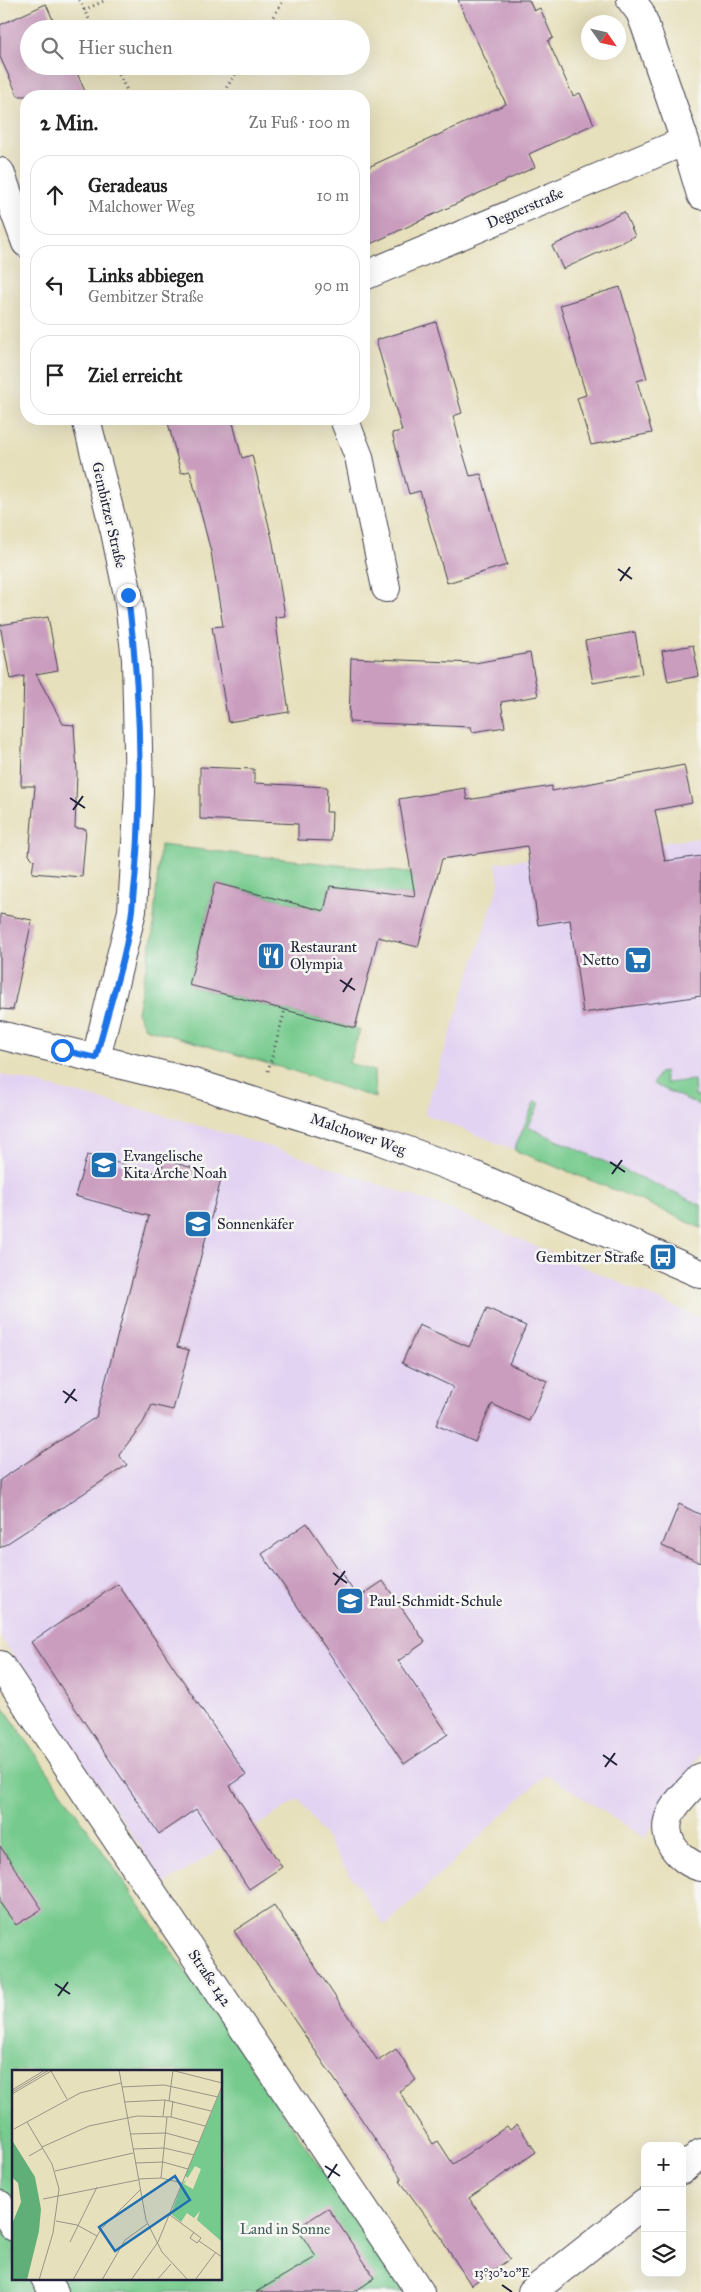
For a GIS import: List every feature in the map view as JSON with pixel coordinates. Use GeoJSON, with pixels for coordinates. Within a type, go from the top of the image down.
{"type":"FeatureCollection","features":[{"type":"Feature","properties":{"kind":"street"},"geometry":{"type":"LineString","coordinates":[[631,0],[640,12],[685,140],[701,195]]}},
{"type":"Feature","properties":{"kind":"street","name":"Degnerstraße"},"geometry":{"type":"LineString","coordinates":[[370,273],[685,140]]}},
{"type":"Feature","properties":{"kind":"street"},"geometry":{"type":"LineString","coordinates":[[0,172],[20,227]]}},
{"type":"Feature","properties":{"kind":"street","name":"Gembitzer Straße"},"geometry":{"type":"LineString","coordinates":[[88,425],[115,532],[128,595],[136,659],[139,783],[132,911],[96,1058]]}},
{"type":"Feature","properties":{"kind":"street"},"geometry":{"type":"LineString","coordinates":[[346,425],[359,457],[386,588]]}},
{"type":"Feature","properties":{"kind":"street","name":"Malchower Weg"},"geometry":{"type":"LineString","coordinates":[[0,1035],[96,1058],[256,1101],[381,1141],[476,1176],[701,1274]]}},
{"type":"Feature","properties":{"kind":"street","name":"Straße 142"},"geometry":{"type":"LineString","coordinates":[[0,1664],[420,2292]]}},
{"type":"Feature","properties":{"kind":"street"},"geometry":{"type":"LineString","coordinates":[[701,1777],[679,1801],[666,1820],[666,1836],[677,1853],[694,1866],[701,1867]]}},
{"type":"Feature","properties":{"kind":"street"},"geometry":{"type":"LineString","coordinates":[[686,2166],[701,2153]]}},
{"type":"Feature","properties":{"kind":"street"},"geometry":{"type":"LineString","coordinates":[[0,2205],[12,2224]]}},
{"type":"Feature","properties":{"kind":"street"},"geometry":{"type":"LineString","coordinates":[[532,2292],[641,2206]]}},
{"type":"Feature","properties":{"kind":"street"},"geometry":{"type":"LineString","coordinates":[[46,2280],[54,2292]]}},
{"type":"Feature","properties":{"kind":"path"},"geometry":{"type":"LineString","coordinates":[[79,0],[89,20]]}},
{"type":"Feature","properties":{"kind":"path"},"geometry":{"type":"LineString","coordinates":[[84,10],[106,0]]}},
{"type":"Feature","properties":{"kind":"path"},"geometry":{"type":"LineString","coordinates":[[271,20],[284,0]]}},
{"type":"Feature","properties":{"kind":"path"},"geometry":{"type":"LineString","coordinates":[[119,75],[127,90]]}},
{"type":"Feature","properties":{"kind":"path"},"geometry":{"type":"LineString","coordinates":[[225,90],[235,75]]}},
{"type":"Feature","properties":{"kind":"path"},"geometry":{"type":"LineString","coordinates":[[269,1075],[267,1068],[285,1010]]}},
{"type":"Feature","properties":{"kind":"shaded area"},"geometry":{"type":"Polygon","coordinates":[[[701,838],[701,1228],[640,1200],[424,1114],[499,884],[496,863],[701,838]]]}},
{"type":"Feature","properties":{"kind":"shaded area","name":"Paul-Schmidt-Schule"},"geometry":{"type":"Polygon","coordinates":[[[0,1074],[174,1118],[284,1151],[450,1209],[701,1318],[701,1753],[645,1838],[546,1774],[385,1926],[299,1799],[165,1884],[0,1636],[0,1074]]]}},
{"type":"Feature","properties":{"kind":"green space"},"geometry":{"type":"Polygon","coordinates":[[[160,845],[436,876],[432,898],[330,886],[324,911],[215,883],[189,985],[360,1030],[349,1063],[374,1071],[375,1098],[290,1070],[145,1028],[137,1012],[153,933],[160,845]]]}},
{"type":"Feature","properties":{"kind":"green space"},"geometry":{"type":"Polygon","coordinates":[[[664,1072],[666,1083],[694,1080],[695,1096],[701,1096],[701,1106],[653,1084],[659,1073],[664,1072]]]}},
{"type":"Feature","properties":{"kind":"green space"},"geometry":{"type":"Polygon","coordinates":[[[535,1101],[540,1103],[528,1127],[701,1205],[701,1228],[640,1200],[514,1150],[535,1101]]]}},
{"type":"Feature","properties":{"kind":"green space","name":"Land in Sonne"},"geometry":{"type":"Polygon","coordinates":[[[0,1702],[406,2292],[0,2292],[0,1702]]]}},
{"type":"Feature","properties":{"kind":"building"},"geometry":{"type":"Polygon","coordinates":[[[458,0],[529,0],[534,11],[540,8],[553,38],[548,41],[573,96],[580,93],[594,124],[529,154],[535,167],[370,244],[370,166],[506,104],[458,0]]]}},
{"type":"Feature","properties":{"kind":"building"},"geometry":{"type":"Polygon","coordinates":[[[46,4],[53,20],[20,20],[20,75],[78,75],[84,90],[20,90],[20,96],[18,96],[0,57],[0,25],[46,4]]]}},
{"type":"Feature","properties":{"kind":"building"},"geometry":{"type":"Polygon","coordinates":[[[624,212],[635,236],[563,269],[552,246],[624,212]]]}},
{"type":"Feature","properties":{"kind":"building"},"geometry":{"type":"Polygon","coordinates":[[[620,287],[647,378],[637,381],[652,433],[591,445],[577,398],[586,395],[560,305],[620,287]]]}},
{"type":"Feature","properties":{"kind":"building"},"geometry":{"type":"Polygon","coordinates":[[[436,322],[462,413],[453,416],[461,446],[470,476],[481,474],[507,565],[447,583],[420,491],[409,494],[392,433],[402,431],[376,340],[436,322]]]}},
{"type":"Feature","properties":{"kind":"building"},"geometry":{"type":"Polygon","coordinates":[[[169,425],[234,425],[242,458],[252,455],[273,543],[285,616],[275,617],[289,712],[228,722],[212,627],[223,626],[211,552],[190,471],[181,473],[169,425]]]}},
{"type":"Feature","properties":{"kind":"building"},"geometry":{"type":"Polygon","coordinates":[[[48,617],[58,670],[36,674],[63,724],[74,725],[77,773],[75,828],[86,829],[82,877],[32,873],[34,860],[29,855],[35,786],[21,786],[24,676],[10,679],[0,625],[48,617]]]}},
{"type":"Feature","properties":{"kind":"building"},"geometry":{"type":"Polygon","coordinates":[[[635,632],[642,674],[593,683],[585,641],[635,632]]]}},
{"type":"Feature","properties":{"kind":"building"},"geometry":{"type":"Polygon","coordinates":[[[693,645],[699,676],[668,682],[662,651],[693,645]]]}},
{"type":"Feature","properties":{"kind":"building"},"geometry":{"type":"Polygon","coordinates":[[[530,653],[538,696],[501,702],[505,727],[472,732],[471,727],[349,722],[351,658],[475,663],[530,653]]]}},
{"type":"Feature","properties":{"kind":"building"},"geometry":{"type":"Polygon","coordinates":[[[684,765],[692,803],[655,810],[665,861],[701,856],[701,996],[583,1013],[570,920],[538,925],[527,846],[442,859],[418,947],[378,937],[355,1028],[189,985],[215,883],[324,911],[330,886],[415,896],[399,799],[465,788],[467,800],[552,786],[552,791],[684,765]]]}},
{"type":"Feature","properties":{"kind":"building"},"geometry":{"type":"Polygon","coordinates":[[[200,767],[254,769],[254,783],[327,787],[326,812],[332,812],[331,841],[298,840],[298,824],[200,819],[200,767]]]}},
{"type":"Feature","properties":{"kind":"building"},"geometry":{"type":"Polygon","coordinates":[[[0,914],[32,920],[13,1010],[0,1009],[0,914]]]}},
{"type":"Feature","properties":{"kind":"building"},"geometry":{"type":"Polygon","coordinates":[[[87,1155],[160,1174],[164,1160],[222,1176],[177,1347],[189,1350],[173,1410],[152,1405],[143,1423],[119,1455],[127,1465],[0,1548],[0,1480],[96,1417],[149,1216],[75,1196],[87,1155]]]}},
{"type":"Feature","properties":{"kind":"building"},"geometry":{"type":"Polygon","coordinates":[[[487,1308],[526,1326],[509,1364],[547,1381],[529,1421],[492,1404],[475,1442],[436,1425],[453,1387],[402,1363],[419,1325],[469,1347],[487,1308]]]}},
{"type":"Feature","properties":{"kind":"building"},"geometry":{"type":"Polygon","coordinates":[[[679,1504],[701,1515],[701,1563],[662,1546],[679,1504]]]}},
{"type":"Feature","properties":{"kind":"building"},"geometry":{"type":"Polygon","coordinates":[[[307,1523],[358,1598],[383,1581],[425,1642],[398,1661],[448,1734],[404,1764],[262,1554],[307,1523]]]}},
{"type":"Feature","properties":{"kind":"building"},"geometry":{"type":"Polygon","coordinates":[[[118,1584],[246,1775],[230,1786],[282,1867],[249,1889],[196,1809],[159,1834],[31,1642],[118,1584]]]}},
{"type":"Feature","properties":{"kind":"building"},"geometry":{"type":"Polygon","coordinates":[[[0,1846],[42,1909],[16,1925],[0,1903],[0,1846]]]}},
{"type":"Feature","properties":{"kind":"building"},"geometry":{"type":"Polygon","coordinates":[[[274,1905],[378,2061],[396,2049],[416,2080],[399,2091],[433,2144],[438,2141],[453,2164],[507,2126],[510,2130],[517,2124],[536,2152],[469,2198],[510,2259],[471,2285],[444,2241],[400,2181],[402,2179],[234,1931],[274,1905]]]}},
{"type":"Feature","properties":{"kind":"building"},"geometry":{"type":"Polygon","coordinates":[[[328,2208],[375,2278],[354,2292],[256,2292],[316,2257],[297,2228],[328,2208]]]}},
{"type":"Feature","properties":{"kind":"place","name":"Restaurant Olympia"},"geometry":{"type":"Point","coordinates":[271,956]}},
{"type":"Feature","properties":{"kind":"place","name":"Netto"},"geometry":{"type":"Point","coordinates":[638,960]}},
{"type":"Feature","properties":{"kind":"place","name":"Evangelische Kita Arche Noah"},"geometry":{"type":"Point","coordinates":[104,1165]}},
{"type":"Feature","properties":{"kind":"place","name":"Sonnenkäfer"},"geometry":{"type":"Point","coordinates":[198,1224]}},
{"type":"Feature","properties":{"kind":"place","name":"Gembitzer Straße"},"geometry":{"type":"Point","coordinates":[663,1257]}},
{"type":"Feature","properties":{"kind":"place","name":"Paul-Schmidt-Schule"},"geometry":{"type":"Point","coordinates":[350,1601]}},
{"type":"Feature","properties":{"kind":"route"},"geometry":{"type":"LineString","coordinates":[[62,1050],[96,1058],[132,911],[139,792],[136,659],[128,595]]}}]}
